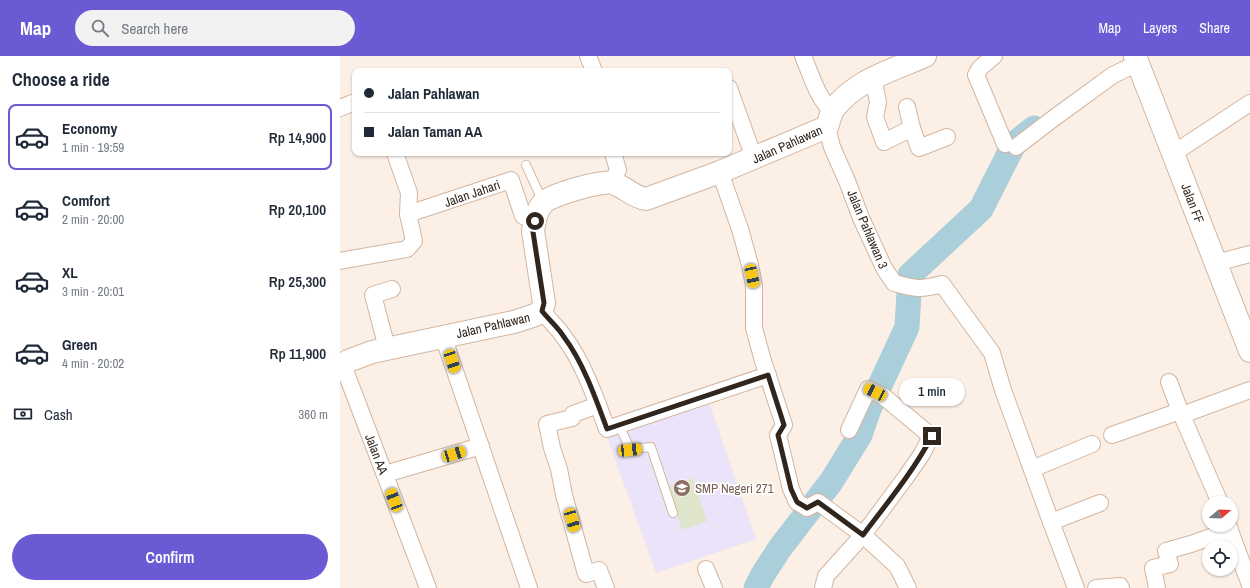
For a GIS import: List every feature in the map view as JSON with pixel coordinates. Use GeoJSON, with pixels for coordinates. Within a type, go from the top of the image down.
{"type":"FeatureCollection","features":[{"type":"Feature","properties":{"kind":"street"},"geometry":{"type":"LineString","coordinates":[[588,56],[593,68]]}},
{"type":"Feature","properties":{"kind":"street"},"geometry":{"type":"LineString","coordinates":[[803,56],[827,106],[830,119]]}},
{"type":"Feature","properties":{"kind":"street","name":"Jalan Pahlawan"},"geometry":{"type":"LineString","coordinates":[[612,183],[640,198],[646,199],[720,172],[754,158],[830,119],[848,93],[873,78],[925,56]]}},
{"type":"Feature","properties":{"kind":"street"},"geometry":{"type":"LineString","coordinates":[[994,56],[976,62],[976,75],[1010,146],[1054,118],[1137,60]]}},
{"type":"Feature","properties":{"kind":"street","name":"Jalan FF"},"geometry":{"type":"LineString","coordinates":[[1137,60],[1216,263],[1249,343]]}},
{"type":"Feature","properties":{"kind":"street"},"geometry":{"type":"LineString","coordinates":[[873,78],[878,102],[875,117],[884,142],[912,128]]}},
{"type":"Feature","properties":{"kind":"street"},"geometry":{"type":"LineString","coordinates":[[732,96],[754,158]]}},
{"type":"Feature","properties":{"kind":"street"},"geometry":{"type":"LineString","coordinates":[[340,108],[352,103]]}},
{"type":"Feature","properties":{"kind":"street"},"geometry":{"type":"LineString","coordinates":[[1174,153],[1250,103]]}},
{"type":"Feature","properties":{"kind":"street"},"geometry":{"type":"LineString","coordinates":[[907,108],[919,148],[947,137]]}},
{"type":"Feature","properties":{"kind":"street","name":"Jalan Pahlawan 3"},"geometry":{"type":"LineString","coordinates":[[830,119],[832,147],[847,180],[861,218],[884,268],[894,283],[915,289],[942,284],[992,353],[1003,390],[1032,469]]}},
{"type":"Feature","properties":{"kind":"street"},"geometry":{"type":"LineString","coordinates":[[340,261],[407,249],[414,241],[408,214],[409,193],[396,156]]}},
{"type":"Feature","properties":{"kind":"street"},"geometry":{"type":"LineString","coordinates":[[539,212],[555,196],[596,183],[612,183],[618,170],[614,156]]}},
{"type":"Feature","properties":{"kind":"street"},"geometry":{"type":"LineString","coordinates":[[720,172],[740,229],[750,265],[754,286],[754,328],[784,425],[778,435],[791,489],[797,502],[813,505],[863,535],[897,566],[908,588]]}},
{"type":"Feature","properties":{"kind":"street","name":"Jalan Jahari"},"geometry":{"type":"LineString","coordinates":[[408,214],[511,180],[524,216],[539,212]]}},
{"type":"Feature","properties":{"kind":"street","name":"Jalan Pahlawan"},"geometry":{"type":"LineString","coordinates":[[342,366],[348,360],[387,348],[514,322],[542,311],[544,303],[533,232],[539,212]]}},
{"type":"Feature","properties":{"kind":"street"},"geometry":{"type":"LineString","coordinates":[[1216,263],[1250,254]]}},
{"type":"Feature","properties":{"kind":"street"},"geometry":{"type":"LineString","coordinates":[[387,348],[373,295],[392,289]]}},
{"type":"Feature","properties":{"kind":"street"},"geometry":{"type":"LineString","coordinates":[[542,311],[564,336],[573,350],[598,405],[607,429],[768,375]]}},
{"type":"Feature","properties":{"kind":"street"},"geometry":{"type":"LineString","coordinates":[[443,336],[529,588]]}},
{"type":"Feature","properties":{"kind":"street","name":"Jalan AA"},"geometry":{"type":"LineString","coordinates":[[342,366],[428,588]]}},
{"type":"Feature","properties":{"kind":"street"},"geometry":{"type":"LineString","coordinates":[[1170,382],[1181,413],[1217,496]]}},
{"type":"Feature","properties":{"kind":"street"},"geometry":{"type":"LineString","coordinates":[[822,588],[826,576],[863,535],[910,472],[932,436],[883,396],[868,389],[849,430]]}},
{"type":"Feature","properties":{"kind":"street"},"geometry":{"type":"LineString","coordinates":[[1112,435],[1250,390]]}},
{"type":"Feature","properties":{"kind":"street"},"geometry":{"type":"LineString","coordinates":[[598,405],[573,414],[572,418],[547,424],[564,495],[586,574],[599,570],[606,588]]}},
{"type":"Feature","properties":{"kind":"street"},"geometry":{"type":"LineString","coordinates":[[1076,588],[1032,469],[1092,444]]}},
{"type":"Feature","properties":{"kind":"street"},"geometry":{"type":"LineString","coordinates":[[385,474],[481,446]]}},
{"type":"Feature","properties":{"kind":"street"},"geometry":{"type":"LineString","coordinates":[[1051,522],[1100,503]]}},
{"type":"Feature","properties":{"kind":"street"},"geometry":{"type":"LineString","coordinates":[[1157,588],[1154,568],[1170,564],[1166,551],[1191,544],[1220,532]]}},
{"type":"Feature","properties":{"kind":"street"},"geometry":{"type":"LineString","coordinates":[[1230,532],[1250,585]]}},
{"type":"Feature","properties":{"kind":"street"},"geometry":{"type":"LineString","coordinates":[[706,569],[714,588]]}},
{"type":"Feature","properties":{"kind":"street"},"geometry":{"type":"LineString","coordinates":[[1096,588],[1120,586],[1121,588]]}},
{"type":"Feature","properties":{"kind":"lane"},"geometry":{"type":"LineString","coordinates":[[526,165],[539,212]]}},
{"type":"Feature","properties":{"kind":"lane"},"geometry":{"type":"LineString","coordinates":[[619,425],[630,450],[651,447],[673,513]]}},
{"type":"Feature","properties":{"kind":"shaded area","name":"SMP Negeri 271"},"geometry":{"type":"Polygon","coordinates":[[[709,402],[756,539],[656,573],[607,437],[709,402]]]}},
{"type":"Feature","properties":{"kind":"green space"},"geometry":{"type":"Polygon","coordinates":[[[693,478],[707,521],[682,530],[668,487],[693,478]]]}},
{"type":"Feature","properties":{"kind":"waterway"},"geometry":{"type":"LineString","coordinates":[[756,588],[780,548],[831,482],[860,435],[869,409],[907,327],[910,275],[981,209],[1014,144],[1034,128]]}},
{"type":"Feature","properties":{"kind":"place","name":"SMP Negeri 271"},"geometry":{"type":"Point","coordinates":[682,488]}},
{"type":"Feature","properties":{"kind":"route"},"geometry":{"type":"LineString","coordinates":[[535,221],[533,232],[544,303],[542,311],[564,336],[573,350],[593,392],[607,429],[768,375],[784,425],[778,435],[791,489],[797,502],[807,508],[818,502],[863,535],[906,477],[932,436]]}}]}
